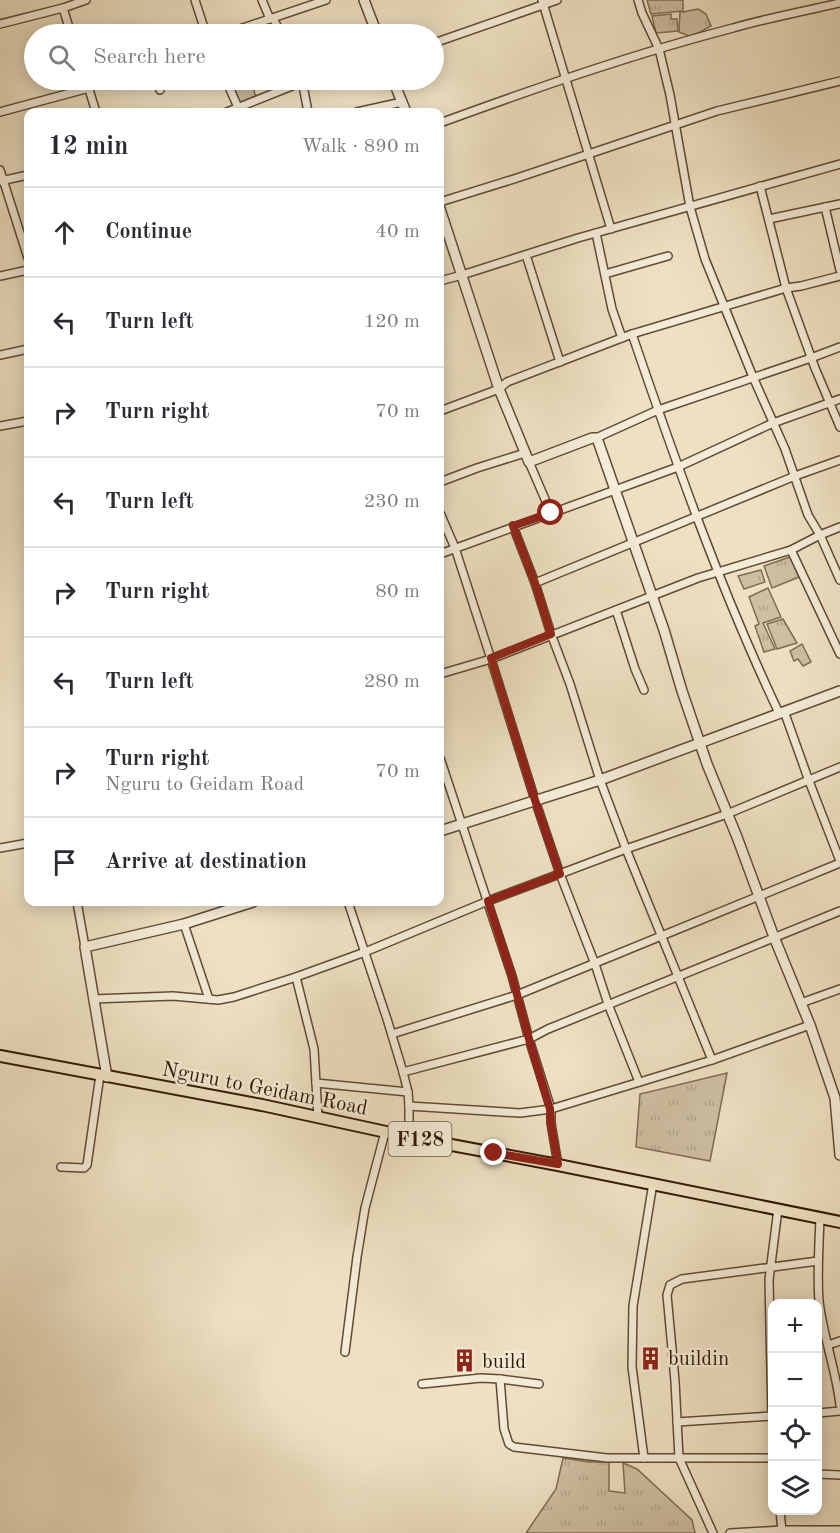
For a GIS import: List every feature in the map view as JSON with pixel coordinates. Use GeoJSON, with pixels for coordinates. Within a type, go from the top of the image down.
{"type":"FeatureCollection","features":[{"type":"Feature","properties":{"kind":"main road","name":"Nguru to Geidam Road"},"geometry":{"type":"LineString","coordinates":[[0,1056],[262,1105],[409,1137],[558,1164],[840,1222]]}},
{"type":"Feature","properties":{"kind":"street"},"geometry":{"type":"LineString","coordinates":[[0,24],[86,0]]}},
{"type":"Feature","properties":{"kind":"street"},"geometry":{"type":"LineString","coordinates":[[195,0],[203,24]]}},
{"type":"Feature","properties":{"kind":"street"},"geometry":{"type":"LineString","coordinates":[[262,0],[274,24]]}},
{"type":"Feature","properties":{"kind":"street"},"geometry":{"type":"LineString","coordinates":[[256,24],[326,0]]}},
{"type":"Feature","properties":{"kind":"street"},"geometry":{"type":"LineString","coordinates":[[364,0],[373,24]]}},
{"type":"Feature","properties":{"kind":"street"},"geometry":{"type":"LineString","coordinates":[[444,39],[542,2],[557,0]]}},
{"type":"Feature","properties":{"kind":"street"},"geometry":{"type":"LineString","coordinates":[[638,0],[659,49],[690,207],[705,259],[795,476],[808,515],[820,535],[840,580]]}},
{"type":"Feature","properties":{"kind":"street"},"geometry":{"type":"LineString","coordinates":[[542,2],[611,229]]}},
{"type":"Feature","properties":{"kind":"street"},"geometry":{"type":"LineString","coordinates":[[444,122],[565,78],[659,49],[734,27],[840,3]]}},
{"type":"Feature","properties":{"kind":"street"},"geometry":{"type":"LineString","coordinates":[[63,8],[68,24]]}},
{"type":"Feature","properties":{"kind":"street"},"geometry":{"type":"LineString","coordinates":[[444,201],[717,111],[840,81]]}},
{"type":"Feature","properties":{"kind":"street"},"geometry":{"type":"LineString","coordinates":[[0,112],[82,90]]}},
{"type":"Feature","properties":{"kind":"street"},"geometry":{"type":"LineString","coordinates":[[90,90],[95,108]]}},
{"type":"Feature","properties":{"kind":"street"},"geometry":{"type":"LineString","coordinates":[[230,90],[238,108]]}},
{"type":"Feature","properties":{"kind":"street"},"geometry":{"type":"LineString","coordinates":[[243,108],[282,90]]}},
{"type":"Feature","properties":{"kind":"street"},"geometry":{"type":"LineString","coordinates":[[305,90],[308,108]]}},
{"type":"Feature","properties":{"kind":"street"},"geometry":{"type":"LineString","coordinates":[[397,90],[404,108]]}},
{"type":"Feature","properties":{"kind":"street"},"geometry":{"type":"LineString","coordinates":[[375,108],[402,102]]}},
{"type":"Feature","properties":{"kind":"street"},"geometry":{"type":"LineString","coordinates":[[444,279],[596,233],[840,164]]}},
{"type":"Feature","properties":{"kind":"street"},"geometry":{"type":"LineString","coordinates":[[0,170],[24,246]]}},
{"type":"Feature","properties":{"kind":"street"},"geometry":{"type":"LineString","coordinates":[[2,180],[24,176]]}},
{"type":"Feature","properties":{"kind":"street"},"geometry":{"type":"LineString","coordinates":[[760,186],[786,288],[811,358],[840,427]]}},
{"type":"Feature","properties":{"kind":"street"},"geometry":{"type":"LineString","coordinates":[[769,219],[840,204]]}},
{"type":"Feature","properties":{"kind":"street"},"geometry":{"type":"LineString","coordinates":[[825,207],[840,270]]}},
{"type":"Feature","properties":{"kind":"street"},"geometry":{"type":"LineString","coordinates":[[444,221],[499,388],[551,513]]}},
{"type":"Feature","properties":{"kind":"street"},"geometry":{"type":"LineString","coordinates":[[596,233],[612,309],[622,338]]}},
{"type":"Feature","properties":{"kind":"street"},"geometry":{"type":"LineString","coordinates":[[526,255],[560,362]]}},
{"type":"Feature","properties":{"kind":"street"},"geometry":{"type":"LineString","coordinates":[[605,274],[668,256]]}},
{"type":"Feature","properties":{"kind":"street"},"geometry":{"type":"LineString","coordinates":[[0,276],[24,271]]}},
{"type":"Feature","properties":{"kind":"street"},"geometry":{"type":"LineString","coordinates":[[444,409],[499,388],[507,382],[632,334],[786,288],[840,276]]}},
{"type":"Feature","properties":{"kind":"street"},"geometry":{"type":"LineString","coordinates":[[392,1034],[517,995],[663,937],[840,862],[782,712],[755,662],[718,572],[678,467],[632,334]]}},
{"type":"Feature","properties":{"kind":"street"},"geometry":{"type":"LineString","coordinates":[[444,480],[477,468],[527,458],[596,438],[658,410],[840,347]]}},
{"type":"Feature","properties":{"kind":"street"},"geometry":{"type":"LineString","coordinates":[[0,355],[24,350]]}},
{"type":"Feature","properties":{"kind":"street"},"geometry":{"type":"LineString","coordinates":[[444,552],[678,467],[773,423],[840,399]]}},
{"type":"Feature","properties":{"kind":"street"},"geometry":{"type":"LineString","coordinates":[[0,426],[24,422]]}},
{"type":"Feature","properties":{"kind":"street"},"geometry":{"type":"LineString","coordinates":[[596,438],[634,542],[700,742],[837,1098],[840,1155]]}},
{"type":"Feature","properties":{"kind":"street"},"geometry":{"type":"LineString","coordinates":[[535,583],[795,476],[840,460]]}},
{"type":"Feature","properties":{"kind":"street"},"geometry":{"type":"LineString","coordinates":[[444,522],[455,548],[560,874],[639,1082]]}},
{"type":"Feature","properties":{"kind":"street"},"geometry":{"type":"LineString","coordinates":[[513,526],[570,684],[600,780],[712,1060]]}},
{"type":"Feature","properties":{"kind":"street"},"geometry":{"type":"LineString","coordinates":[[444,673],[491,658],[698,578],[791,550],[840,527]]}},
{"type":"Feature","properties":{"kind":"street"},"geometry":{"type":"LineString","coordinates":[[791,550],[840,654]]}},
{"type":"Feature","properties":{"kind":"street"},"geometry":{"type":"LineString","coordinates":[[616,610],[644,690]]}},
{"type":"Feature","properties":{"kind":"street"},"geometry":{"type":"LineString","coordinates":[[444,830],[600,780],[840,691]]}},
{"type":"Feature","properties":{"kind":"street"},"geometry":{"type":"LineString","coordinates":[[93,999],[172,996],[218,1000],[234,997],[365,952],[488,901],[727,814],[840,767]]}},
{"type":"Feature","properties":{"kind":"street"},"geometry":{"type":"LineString","coordinates":[[444,771],[517,995],[550,1109],[558,1164]]}},
{"type":"Feature","properties":{"kind":"street"},"geometry":{"type":"LineString","coordinates":[[0,848],[24,844]]}},
{"type":"Feature","properties":{"kind":"street"},"geometry":{"type":"LineString","coordinates":[[61,1167],[84,1168],[87,1165],[103,1076],[78,906]]}},
{"type":"Feature","properties":{"kind":"street"},"geometry":{"type":"LineString","coordinates":[[85,947],[184,924],[240,906]]}},
{"type":"Feature","properties":{"kind":"street"},"geometry":{"type":"LineString","coordinates":[[349,906],[403,1072],[408,1092],[409,1137]]}},
{"type":"Feature","properties":{"kind":"street"},"geometry":{"type":"LineString","coordinates":[[403,1072],[529,1039],[608,1004],[840,911]]}},
{"type":"Feature","properties":{"kind":"street"},"geometry":{"type":"LineString","coordinates":[[184,924],[209,999]]}},
{"type":"Feature","properties":{"kind":"street"},"geometry":{"type":"LineString","coordinates":[[296,977],[314,1049],[318,1117]]}},
{"type":"Feature","properties":{"kind":"street"},"geometry":{"type":"LineString","coordinates":[[801,1003],[840,989]]}},
{"type":"Feature","properties":{"kind":"street"},"geometry":{"type":"LineString","coordinates":[[409,1106],[520,1113],[550,1109],[712,1060],[810,1025]]}},
{"type":"Feature","properties":{"kind":"street"},"geometry":{"type":"LineString","coordinates":[[316,1083],[408,1092]]}},
{"type":"Feature","properties":{"kind":"street"},"geometry":{"type":"LineString","coordinates":[[345,1352],[365,1208],[385,1132]]}},
{"type":"Feature","properties":{"kind":"street"},"geometry":{"type":"LineString","coordinates":[[644,1458],[632,1367],[633,1306],[653,1184]]}},
{"type":"Feature","properties":{"kind":"street"},"geometry":{"type":"LineString","coordinates":[[772,1407],[769,1280],[778,1209]]}},
{"type":"Feature","properties":{"kind":"street"},"geometry":{"type":"LineString","coordinates":[[820,1218],[818,1261],[820,1303],[840,1405]]}},
{"type":"Feature","properties":{"kind":"street"},"geometry":{"type":"LineString","coordinates":[[713,1533],[679,1458],[667,1295],[670,1285],[682,1279],[818,1261]]}},
{"type":"Feature","properties":{"kind":"street"},"geometry":{"type":"LineString","coordinates":[[828,1345],[840,1341]]}},
{"type":"Feature","properties":{"kind":"street"},"geometry":{"type":"LineString","coordinates":[[422,1384],[481,1378],[539,1384]]}},
{"type":"Feature","properties":{"kind":"street"},"geometry":{"type":"LineString","coordinates":[[500,1379],[504,1429],[509,1444],[514,1447],[607,1458],[768,1458]]}},
{"type":"Feature","properties":{"kind":"street"},"geometry":{"type":"LineString","coordinates":[[822,1413],[840,1411]]}},
{"type":"Feature","properties":{"kind":"street"},"geometry":{"type":"LineString","coordinates":[[677,1422],[768,1416]]}},
{"type":"Feature","properties":{"kind":"street"},"geometry":{"type":"LineString","coordinates":[[822,1474],[840,1475]]}},
{"type":"Feature","properties":{"kind":"street"},"geometry":{"type":"LineString","coordinates":[[780,1515],[782,1531]]}},
{"type":"Feature","properties":{"kind":"street"},"geometry":{"type":"LineString","coordinates":[[730,1533],[840,1530]]}},
{"type":"Feature","properties":{"kind":"green space"},"geometry":{"type":"Polygon","coordinates":[[[647,0],[683,0],[683,12],[698,9],[706,14],[711,26],[691,37],[679,32],[680,12],[682,11],[651,14],[647,0]]]}},
{"type":"Feature","properties":{"kind":"green space"},"geometry":{"type":"Polygon","coordinates":[[[671,14],[671,19],[677,19],[678,31],[656,33],[652,16],[671,14]]]}},
{"type":"Feature","properties":{"kind":"green space"},"geometry":{"type":"Polygon","coordinates":[[[272,19],[274,24],[258,24],[272,19]]]}},
{"type":"Feature","properties":{"kind":"green space"},"geometry":{"type":"Polygon","coordinates":[[[232,90],[254,90],[256,98],[239,105],[232,90]]]}},
{"type":"Feature","properties":{"kind":"green space"},"geometry":{"type":"Polygon","coordinates":[[[790,557],[799,577],[772,588],[764,566],[790,557]]]}},
{"type":"Feature","properties":{"kind":"green space"},"geometry":{"type":"Polygon","coordinates":[[[761,570],[765,582],[744,589],[738,576],[761,570]]]}},
{"type":"Feature","properties":{"kind":"green space"},"geometry":{"type":"Polygon","coordinates":[[[768,588],[781,617],[763,623],[775,649],[764,652],[755,626],[759,624],[749,597],[768,588]]]}},
{"type":"Feature","properties":{"kind":"green space"},"geometry":{"type":"Polygon","coordinates":[[[783,619],[797,643],[777,649],[767,624],[783,619]]]}},
{"type":"Feature","properties":{"kind":"green space"},"geometry":{"type":"Polygon","coordinates":[[[802,644],[811,662],[803,666],[798,659],[794,661],[790,651],[802,644]]]}},
{"type":"Feature","properties":{"kind":"green space"},"geometry":{"type":"Polygon","coordinates":[[[727,1073],[710,1161],[636,1147],[640,1094],[727,1073]]]}},
{"type":"Feature","properties":{"kind":"green space"},"geometry":{"type":"Polygon","coordinates":[[[563,1458],[609,1462],[609,1491],[625,1493],[623,1463],[637,1469],[692,1520],[695,1533],[526,1533],[556,1489],[563,1458]]]}},
{"type":"Feature","properties":{"kind":"place","name":"buildin"},"geometry":{"type":"Point","coordinates":[650,1358]}},
{"type":"Feature","properties":{"kind":"place","name":"build"},"geometry":{"type":"Point","coordinates":[464,1361]}},
{"type":"Feature","properties":{"kind":"route"},"geometry":{"type":"LineString","coordinates":[[494,1153],[558,1164],[550,1109],[488,901],[560,874],[491,658],[551,634],[535,583],[513,526],[551,513]]}}]}
